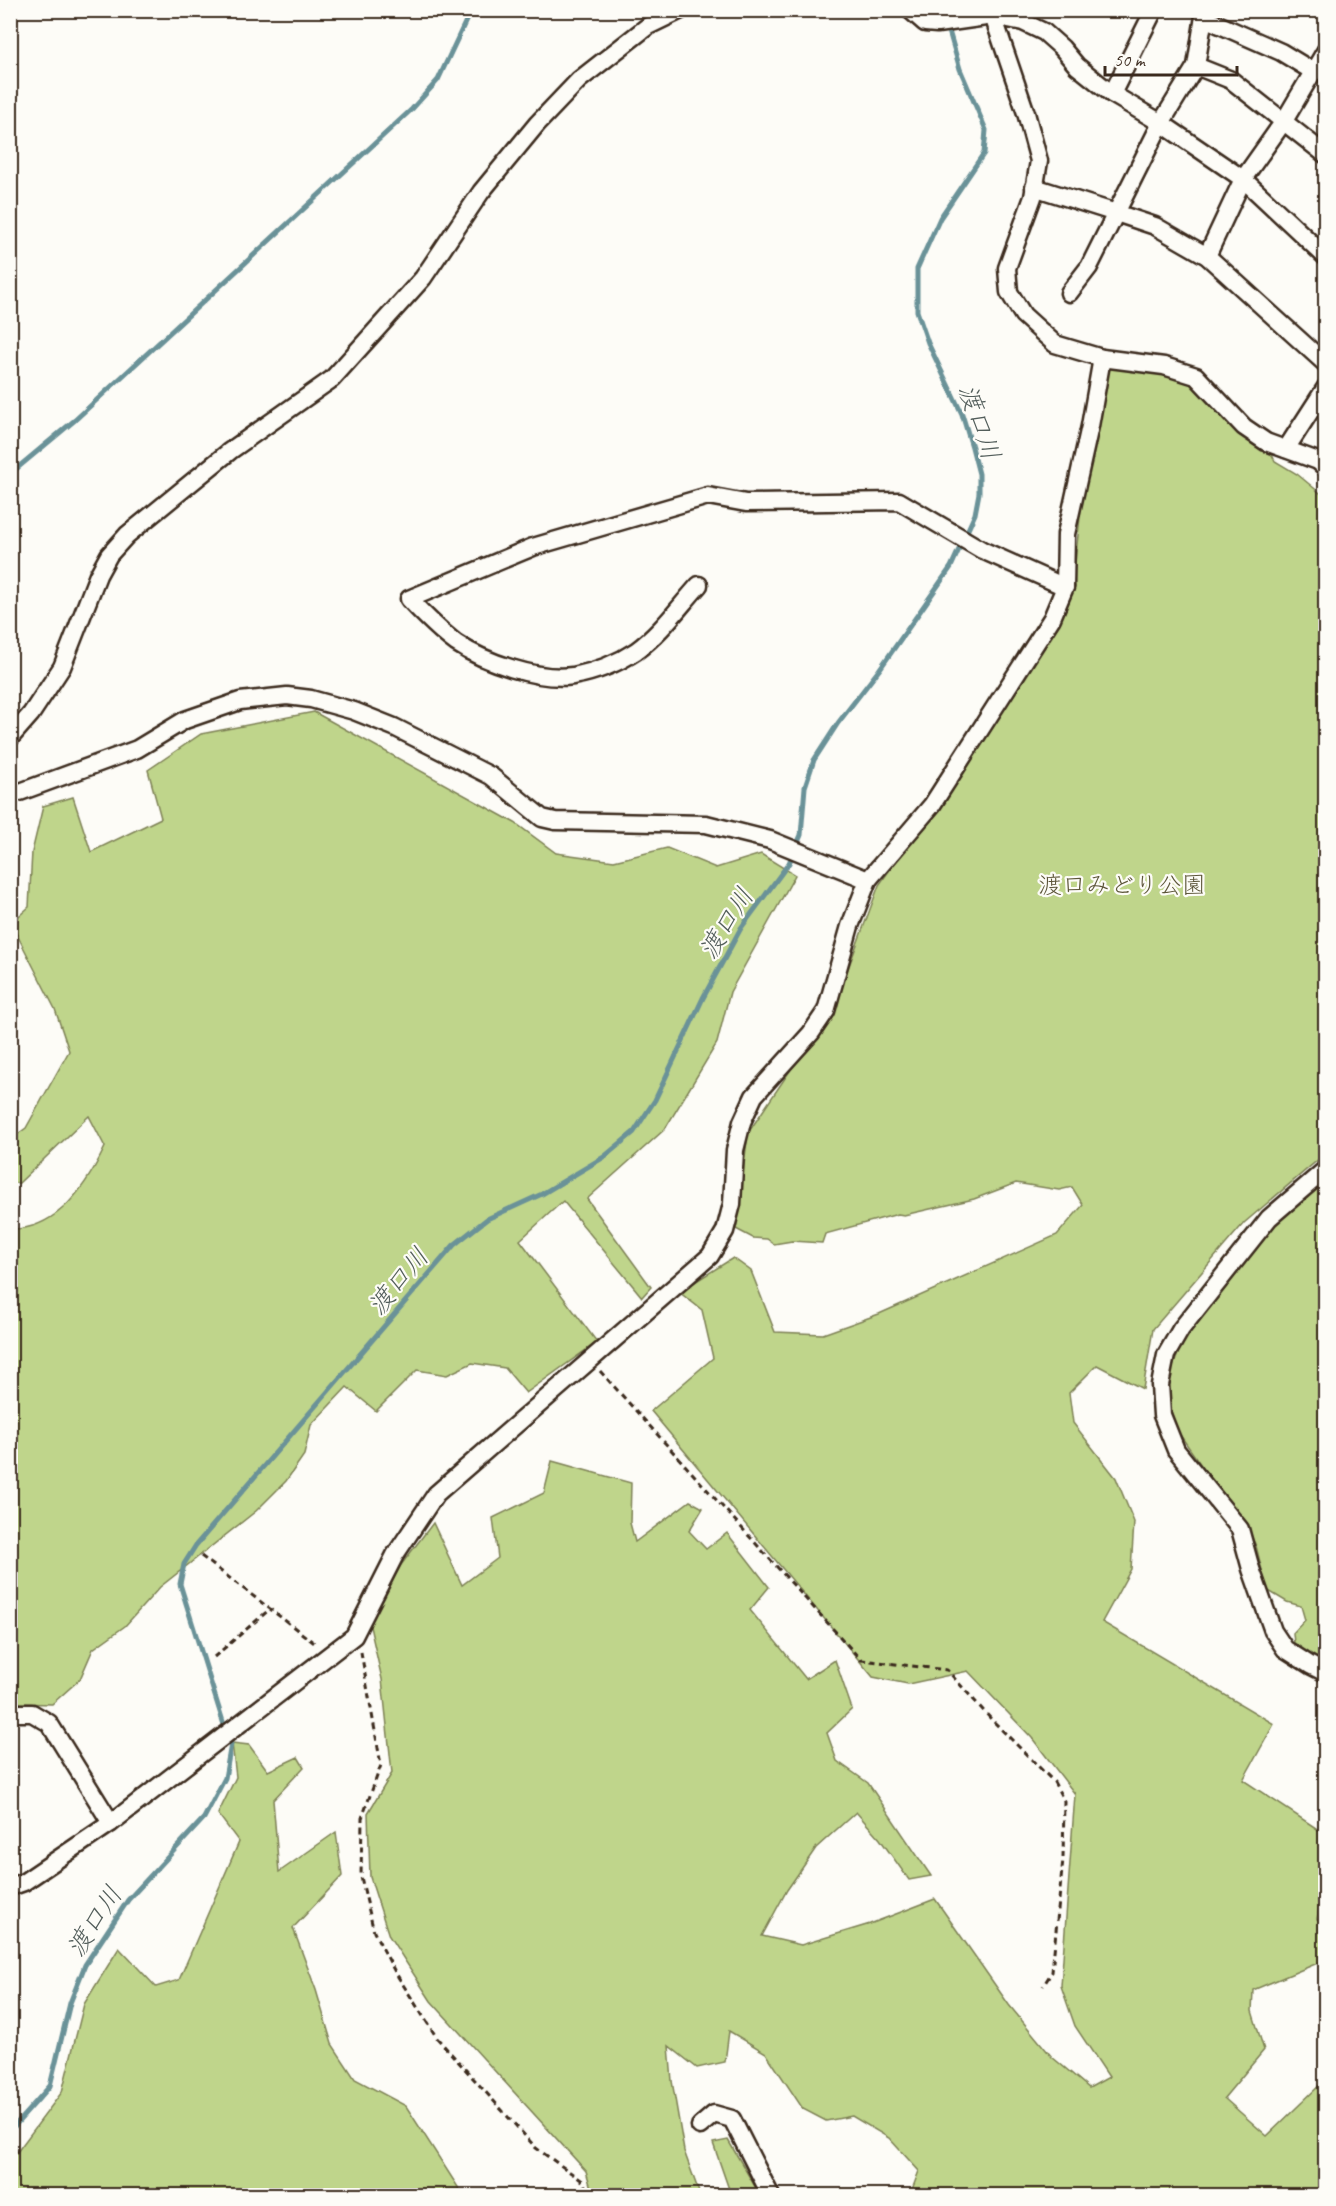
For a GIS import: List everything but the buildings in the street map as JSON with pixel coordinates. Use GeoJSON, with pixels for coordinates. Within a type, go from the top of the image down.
{"type":"FeatureCollection","features":[{"type":"Feature","properties":{"kind":"street"},"geometry":{"type":"LineString","coordinates":[[10,738],[32,714],[62,667],[98,575],[109,555],[127,535],[230,451],[332,379],[423,278],[481,192],[537,124],[579,80],[648,26],[681,10]]}},
{"type":"Feature","properties":{"kind":"street"},"geometry":{"type":"LineString","coordinates":[[910,10],[924,23],[937,24],[996,13],[1044,32],[1077,66],[1112,94],[1161,123],[1242,179],[1326,257]]}},
{"type":"Feature","properties":{"kind":"street"},"geometry":{"type":"LineString","coordinates":[[1112,94],[1154,10]]}},
{"type":"Feature","properties":{"kind":"street"},"geometry":{"type":"LineString","coordinates":[[996,13],[1039,161],[1033,197],[1007,268],[1009,292],[1023,315],[1055,344],[1102,358],[1164,366],[1196,376],[1244,427],[1266,441],[1318,461],[1326,468]]}},
{"type":"Feature","properties":{"kind":"street"},"geometry":{"type":"LineString","coordinates":[[1069,292],[1089,267],[1161,123],[1196,66],[1205,14],[1281,52],[1321,64],[1242,179],[1207,256]]}},
{"type":"Feature","properties":{"kind":"street"},"geometry":{"type":"LineString","coordinates":[[1196,66],[1231,80],[1326,155]]}},
{"type":"Feature","properties":{"kind":"street"},"geometry":{"type":"LineString","coordinates":[[1034,187],[1155,226],[1207,256],[1326,364]]}},
{"type":"Feature","properties":{"kind":"street"},"geometry":{"type":"LineString","coordinates":[[10,1887],[24,1882],[111,1823],[354,1636],[395,1556],[436,1494],[710,1256],[725,1231],[732,1204],[735,1150],[742,1122],[754,1096],[811,1033],[826,1011],[850,926],[868,880],[932,805],[1052,618],[1065,587],[1066,534],[1090,426],[1102,358]]}},
{"type":"Feature","properties":{"kind":"street"},"geometry":{"type":"LineString","coordinates":[[1286,449],[1326,387]]}},
{"type":"Feature","properties":{"kind":"street"},"geometry":{"type":"LineString","coordinates":[[699,585],[659,630],[636,651],[611,665],[572,676],[540,675],[496,664],[458,644],[431,622],[409,599],[533,547],[708,496],[746,503],[899,501],[982,550],[1065,587]]}},
{"type":"Feature","properties":{"kind":"street"},"geometry":{"type":"LineString","coordinates":[[10,792],[20,792],[137,749],[185,720],[207,712],[240,701],[286,696],[311,699],[354,711],[394,727],[491,776],[542,818],[555,821],[706,824],[770,840],[868,880]]}},
{"type":"Feature","properties":{"kind":"street"},"geometry":{"type":"LineString","coordinates":[[1326,1169],[1269,1218],[1181,1329],[1166,1355],[1160,1385],[1161,1415],[1176,1449],[1240,1529],[1251,1569],[1273,1631],[1285,1649],[1326,1673]]}},
{"type":"Feature","properties":{"kind":"street"},"geometry":{"type":"LineString","coordinates":[[10,1713],[32,1713],[49,1723],[111,1823]]}},
{"type":"Feature","properties":{"kind":"street"},"geometry":{"type":"LineString","coordinates":[[700,2126],[714,2114],[732,2119],[771,2196]]}},
{"type":"Feature","properties":{"kind":"path"},"geometry":{"type":"LineString","coordinates":[[591,1361],[861,1660],[947,1670],[990,1719],[1053,1782],[1064,1801],[1063,1859],[1052,1972],[1043,1986]]}},
{"type":"Feature","properties":{"kind":"path"},"geometry":{"type":"LineString","coordinates":[[201,1556],[330,1655]]}},
{"type":"Feature","properties":{"kind":"path"},"geometry":{"type":"LineString","coordinates":[[214,1657],[270,1609]]}},
{"type":"Feature","properties":{"kind":"path"},"geometry":{"type":"LineString","coordinates":[[354,1636],[363,1656],[381,1765],[362,1818],[362,1877],[374,1932],[395,1972],[437,2038],[536,2148],[584,2182],[588,2196]]}},
{"type":"Feature","properties":{"kind":"green space","name":"渡口みどり公園"},"geometry":{"type":"Polygon","coordinates":[[[1102,358],[1193,375],[1266,442],[1275,461],[1297,474],[1325,497],[1325,1156],[1244,1223],[1153,1329],[1143,1389],[1097,1365],[1069,1393],[1073,1423],[1116,1478],[1134,1522],[1131,1569],[1102,1622],[1274,1724],[1243,1780],[1325,1834],[1325,1876],[1317,1919],[1325,1924],[1325,1960],[1253,1990],[1252,2011],[1264,2050],[1224,2098],[1267,2136],[1325,2080],[1325,2195],[910,2195],[919,2171],[889,2138],[852,2116],[826,2121],[803,2109],[766,2053],[729,2031],[725,2062],[697,2068],[669,2046],[672,2081],[684,2151],[700,2195],[593,2195],[586,2171],[431,2001],[389,1936],[370,1877],[368,1813],[392,1773],[382,1679],[369,1622],[401,1565],[433,1523],[462,1585],[498,1558],[493,1518],[544,1493],[552,1461],[631,1483],[630,1523],[635,1542],[690,1501],[703,1508],[689,1531],[706,1549],[727,1533],[769,1587],[750,1610],[806,1679],[835,1660],[852,1709],[827,1733],[837,1761],[868,1783],[931,1876],[909,1880],[880,1839],[856,1812],[816,1848],[787,1890],[762,1936],[801,1945],[870,1924],[935,1899],[1009,2005],[1052,2057],[1089,2088],[1109,2077],[1075,2026],[1061,1986],[1075,1794],[1032,1738],[968,1671],[908,1684],[873,1677],[651,1411],[713,1358],[702,1310],[679,1292],[733,1258],[751,1271],[775,1332],[823,1334],[879,1314],[1057,1235],[1083,1205],[1072,1187],[1059,1190],[1016,1183],[974,1199],[904,1215],[898,1214],[825,1234],[822,1243],[792,1241],[774,1244],[767,1239],[753,1238],[736,1229],[748,1133],[829,1013],[879,885],[944,794],[1072,590],[1090,426],[1102,358]]]}},
{"type":"Feature","properties":{"kind":"green space"},"geometry":{"type":"Polygon","coordinates":[[[314,712],[515,823],[556,853],[614,861],[667,848],[716,868],[761,854],[795,875],[730,992],[717,1043],[665,1129],[587,1199],[651,1287],[642,1297],[563,1201],[520,1240],[597,1342],[526,1393],[505,1368],[472,1363],[447,1375],[417,1370],[376,1411],[347,1387],[311,1425],[304,1455],[286,1481],[256,1511],[160,1587],[125,1626],[93,1649],[80,1679],[52,1704],[11,1703],[11,1229],[43,1222],[56,1214],[79,1190],[105,1147],[89,1116],[19,1183],[11,1183],[11,1139],[26,1128],[69,1051],[55,1009],[11,923],[29,907],[32,852],[43,806],[73,797],[91,852],[161,818],[148,770],[201,734],[314,712]]]}},
{"type":"Feature","properties":{"kind":"green space"},"geometry":{"type":"Polygon","coordinates":[[[1325,1181],[1325,1663],[1294,1643],[1293,1633],[1305,1620],[1301,1606],[1287,1602],[1267,1590],[1256,1546],[1243,1519],[1210,1478],[1178,1432],[1168,1402],[1170,1375],[1180,1348],[1200,1314],[1288,1210],[1310,1187],[1325,1181]]]}},
{"type":"Feature","properties":{"kind":"green space"},"geometry":{"type":"Polygon","coordinates":[[[232,1743],[249,1745],[268,1771],[298,1757],[304,1767],[273,1800],[279,1872],[336,1832],[342,1876],[293,1928],[316,1990],[332,2044],[355,2079],[406,2106],[463,2195],[11,2195],[11,2160],[62,2092],[84,2004],[119,1948],[156,1987],[179,1980],[239,1842],[218,1814],[236,1777],[232,1743]]]}},
{"type":"Feature","properties":{"kind":"green space"},"geometry":{"type":"Polygon","coordinates":[[[728,2140],[760,2195],[731,2195],[713,2143],[728,2140]]]}},
{"type":"Feature","properties":{"kind":"waterway"},"geometry":{"type":"LineString","coordinates":[[10,474],[75,420],[412,109],[438,80],[471,10]]}},
{"type":"Feature","properties":{"kind":"waterway","name":"渡口川"},"geometry":{"type":"LineString","coordinates":[[225,1728],[180,1584],[184,1564],[196,1545],[454,1245],[487,1219],[542,1194],[604,1157],[634,1132],[655,1100],[703,998],[741,928],[789,863],[801,835],[805,787],[814,760],[838,723],[879,670],[951,567],[975,514],[979,493],[979,474],[972,447],[962,414],[928,343],[917,311],[917,269],[940,218],[984,153],[986,130],[960,69],[940,10]]}},
{"type":"Feature","properties":{"kind":"waterway","name":"渡口川"},"geometry":{"type":"LineString","coordinates":[[10,2131],[50,2086],[70,2003],[85,1965],[128,1900],[204,1818],[225,1778],[231,1744]]}}]}
